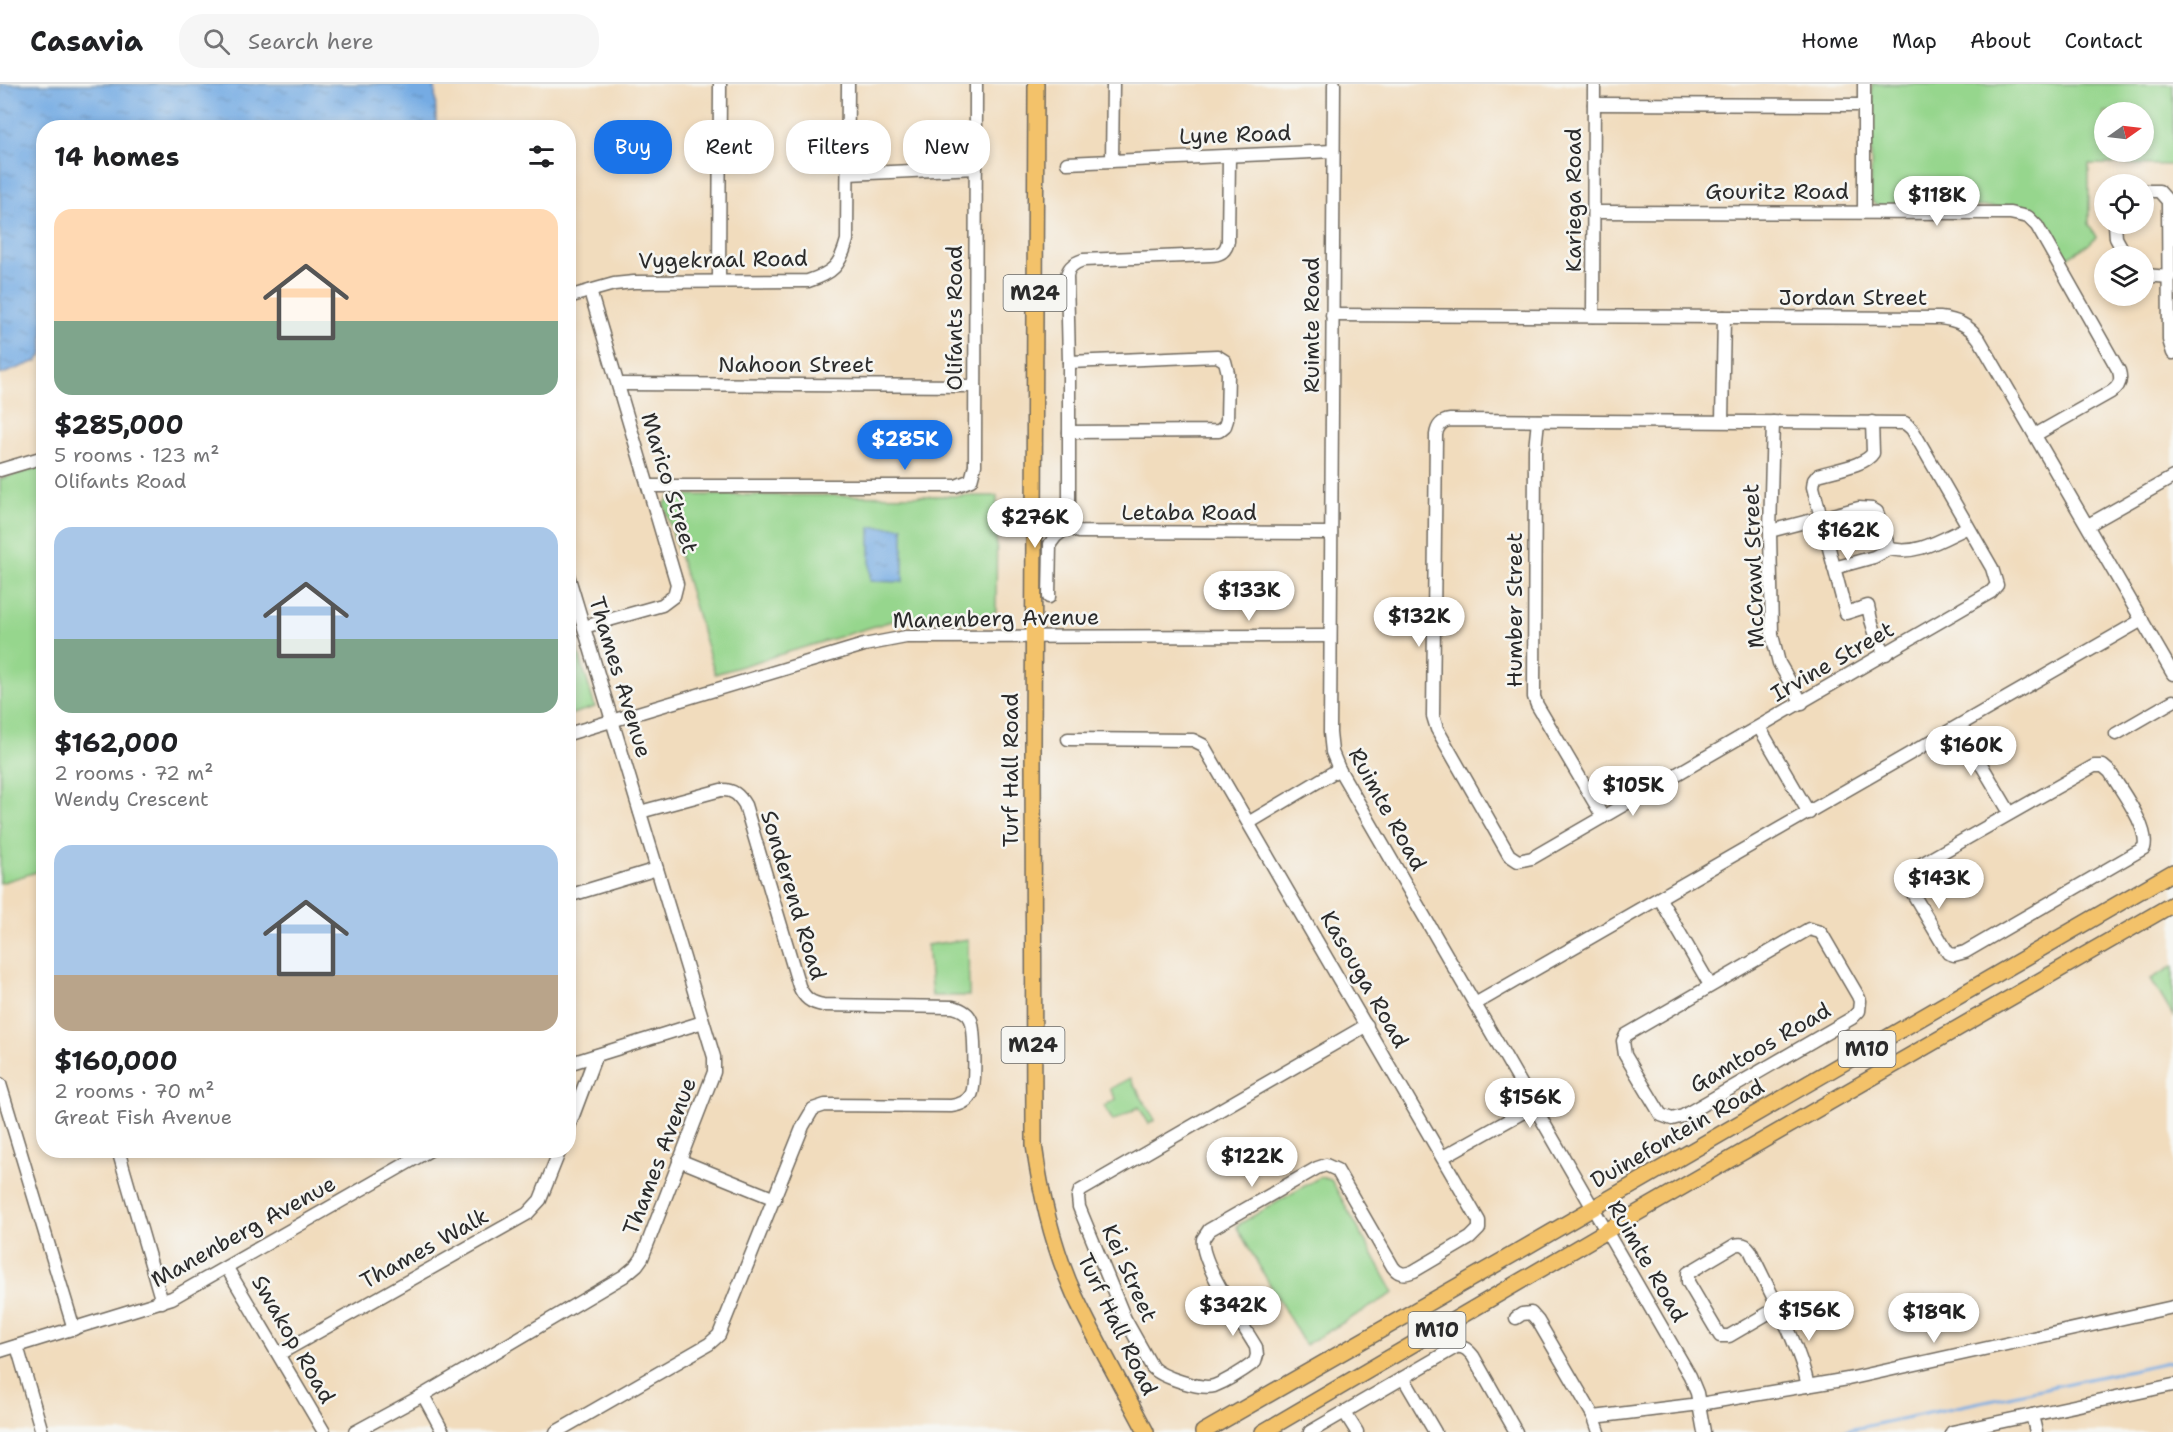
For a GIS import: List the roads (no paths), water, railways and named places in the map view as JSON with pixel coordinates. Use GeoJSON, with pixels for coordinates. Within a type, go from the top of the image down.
{"type":"FeatureCollection","features":[{"type":"Feature","properties":{"kind":"main road","name":"Turf Hall Road"},"geometry":{"type":"LineString","coordinates":[[1036,84],[1033,1117],[1038,1173],[1051,1229],[1074,1294],[1146,1432]]}},
{"type":"Feature","properties":{"kind":"main road","name":"Duinefontein Road"},"geometry":{"type":"LineString","coordinates":[[1203,1432],[2173,872]]}},
{"type":"Feature","properties":{"kind":"main road","name":"M10"},"geometry":{"type":"LineString","coordinates":[[1263,1432],[2173,904]]}},
{"type":"Feature","properties":{"kind":"street"},"geometry":{"type":"LineString","coordinates":[[719,280],[720,84]]}},
{"type":"Feature","properties":{"kind":"street","name":"Vygekraal Road"},"geometry":{"type":"LineString","coordinates":[[848,84],[848,120]]}},
{"type":"Feature","properties":{"kind":"street","name":"Olifants Road"},"geometry":{"type":"LineString","coordinates":[[976,84],[976,120]]}},
{"type":"Feature","properties":{"kind":"street"},"geometry":{"type":"LineString","coordinates":[[1112,161],[1113,84]]}},
{"type":"Feature","properties":{"kind":"street","name":"Ruimte Road"},"geometry":{"type":"LineString","coordinates":[[1334,84],[1330,636],[1332,752],[1339,769],[1690,1377],[1700,1404],[1704,1432]]}},
{"type":"Feature","properties":{"kind":"street","name":"Kariega Road"},"geometry":{"type":"LineString","coordinates":[[1593,316],[1594,84]]}},
{"type":"Feature","properties":{"kind":"street"},"geometry":{"type":"LineString","coordinates":[[1864,84],[1864,212]]}},
{"type":"Feature","properties":{"kind":"street"},"geometry":{"type":"LineString","coordinates":[[1594,104],[1864,105]]}},
{"type":"Feature","properties":{"kind":"street","name":"Lyne Road"},"geometry":{"type":"LineString","coordinates":[[1067,163],[1333,151]]}},
{"type":"Feature","properties":{"kind":"street"},"geometry":{"type":"LineString","coordinates":[[1049,597],[1050,544],[1056,536],[1070,526],[1068,518],[1067,276],[1069,269],[1075,263],[1083,260],[1221,253],[1228,241],[1229,156]]}},
{"type":"Feature","properties":{"kind":"street","name":"Vygekraal Road"},"geometry":{"type":"LineString","coordinates":[[576,295],[625,282],[808,281],[822,276],[834,269],[843,258],[847,240],[848,174]]}},
{"type":"Feature","properties":{"kind":"street","name":"Olifants Road"},"geometry":{"type":"LineString","coordinates":[[648,486],[956,486],[971,480],[975,465],[976,174]]}},
{"type":"Feature","properties":{"kind":"street"},"geometry":{"type":"LineString","coordinates":[[2154,191],[2159,191],[2166,197],[2171,215],[2169,340],[2173,352]]}},
{"type":"Feature","properties":{"kind":"street","name":"Gouritz Road"},"geometry":{"type":"LineString","coordinates":[[1594,212],[2010,213],[2028,217],[2037,226],[2119,371],[2120,378],[2118,385],[2111,392],[2035,435]]}},
{"type":"Feature","properties":{"kind":"street"},"geometry":{"type":"LineString","coordinates":[[2154,276],[2170,277]]}},
{"type":"Feature","properties":{"kind":"street","name":"Marico Street"},"geometry":{"type":"LineString","coordinates":[[584,627],[662,605],[671,600],[676,592],[677,584],[590,291]]}},
{"type":"Feature","properties":{"kind":"street","name":"Jordan Street"},"geometry":{"type":"LineString","coordinates":[[1332,315],[1940,318],[1957,321],[1971,329],[1979,339],[2173,674]]}},
{"type":"Feature","properties":{"kind":"street"},"geometry":{"type":"LineString","coordinates":[[1722,421],[1724,317]]}},
{"type":"Feature","properties":{"kind":"street"},"geometry":{"type":"LineString","coordinates":[[1068,432],[1219,431],[1227,423],[1228,373],[1225,361],[1217,356],[1069,362]]}},
{"type":"Feature","properties":{"kind":"street","name":"Nahoon Street"},"geometry":{"type":"LineString","coordinates":[[618,384],[975,386]]}},
{"type":"Feature","properties":{"kind":"street","name":"Irvine Street"},"geometry":{"type":"LineString","coordinates":[[1450,420],[1722,421],[1872,422],[1903,423],[1910,426],[1995,575],[1996,587],[1886,654],[1532,858],[1521,861],[1511,858],[1437,729],[1433,716],[1437,429],[1443,422],[1450,420]]}},
{"type":"Feature","properties":{"kind":"street","name":"Humber Street"},"geometry":{"type":"LineString","coordinates":[[1538,421],[1535,449],[1533,688],[1537,705],[1603,817]]}},
{"type":"Feature","properties":{"kind":"street","name":"McCrawl Street"},"geometry":{"type":"LineString","coordinates":[[1773,422],[1770,531],[1773,645],[1784,675],[1802,703]]}},
{"type":"Feature","properties":{"kind":"street"},"geometry":{"type":"LineString","coordinates":[[1872,422],[1873,453],[1870,457],[1864,461],[1818,475],[1813,487],[1846,613],[1868,606],[1871,623],[1886,654]]}},
{"type":"Feature","properties":{"kind":"street"},"geometry":{"type":"LineString","coordinates":[[0,470],[36,459]]}},
{"type":"Feature","properties":{"kind":"street"},"geometry":{"type":"LineString","coordinates":[[2088,525],[2173,477]]}},
{"type":"Feature","properties":{"kind":"street"},"geometry":{"type":"LineString","coordinates":[[1770,531],[1859,508],[1872,509],[1880,517],[1887,548]]}},
{"type":"Feature","properties":{"kind":"street","name":"Letaba Road"},"geometry":{"type":"LineString","coordinates":[[1070,526],[1079,532],[1331,533]]}},
{"type":"Feature","properties":{"kind":"street"},"geometry":{"type":"LineString","coordinates":[[1887,548],[1902,552],[1913,551],[1968,527]]}},
{"type":"Feature","properties":{"kind":"street"},"geometry":{"type":"LineString","coordinates":[[1834,568],[1874,556],[1887,548]]}},
{"type":"Feature","properties":{"kind":"street","name":"Thames Avenue"},"geometry":{"type":"LineString","coordinates":[[355,1432],[423,1395],[631,1270],[642,1258],[714,1072],[714,1057],[576,601]]}},
{"type":"Feature","properties":{"kind":"street"},"geometry":{"type":"LineString","coordinates":[[1475,1004],[2142,620]]}},
{"type":"Feature","properties":{"kind":"street","name":"Manenberg Avenue"},"geometry":{"type":"LineString","coordinates":[[576,732],[877,642],[923,636],[1330,636]]}},
{"type":"Feature","properties":{"kind":"street"},"geometry":{"type":"LineString","coordinates":[[2116,734],[2173,701]]}},
{"type":"Feature","properties":{"kind":"street"},"geometry":{"type":"LineString","coordinates":[[1759,727],[1809,813]]}},
{"type":"Feature","properties":{"kind":"street"},"geometry":{"type":"LineString","coordinates":[[1959,727],[2010,813]]}},
{"type":"Feature","properties":{"kind":"street","name":"Kasouga Road"},"geometry":{"type":"LineString","coordinates":[[1068,739],[1198,741],[1207,749],[1476,1213],[1479,1229]]}},
{"type":"Feature","properties":{"kind":"street"},"geometry":{"type":"LineString","coordinates":[[2098,765],[2107,768],[2110,772],[2144,830],[2146,841],[2140,852],[1965,952],[1954,955],[1948,953],[1909,887],[1907,875],[1915,866],[2010,813],[2090,767],[2098,765]]}},
{"type":"Feature","properties":{"kind":"street"},"geometry":{"type":"LineString","coordinates":[[1250,822],[1339,769]]}},
{"type":"Feature","properties":{"kind":"street","name":"Sonderend Road"},"geometry":{"type":"LineString","coordinates":[[556,1432],[715,1340],[723,1328],[803,1126],[813,1109],[825,1105],[951,1106],[966,1101],[973,1091],[974,1084],[974,1036],[971,1020],[963,1011],[953,1007],[823,1005],[804,997],[745,805],[738,794],[721,790],[640,812]]}},
{"type":"Feature","properties":{"kind":"street"},"geometry":{"type":"LineString","coordinates":[[576,894],[657,869]]}},
{"type":"Feature","properties":{"kind":"street"},"geometry":{"type":"LineString","coordinates":[[1660,899],[1710,985]]}},
{"type":"Feature","properties":{"kind":"street","name":"Gamtoos Road"},"geometry":{"type":"LineString","coordinates":[[1815,929],[1823,936],[1858,996],[1861,1006],[1852,1018],[1683,1116],[1666,1119],[1657,1110],[1625,1055],[1623,1041],[1630,1031],[1710,985],[1802,932],[1815,929]]}},
{"type":"Feature","properties":{"kind":"street"},"geometry":{"type":"LineString","coordinates":[[576,1062],[703,1022]]}},
{"type":"Feature","properties":{"kind":"street","name":"Kei Street"},"geometry":{"type":"LineString","coordinates":[[1367,1025],[1080,1191],[1077,1200],[1080,1210],[1131,1329],[1152,1367],[1165,1377],[1212,1386],[1252,1364],[1257,1358],[1257,1349],[1216,1279],[1204,1251],[1203,1239],[1209,1230],[1323,1166],[1336,1170],[1394,1269],[1399,1273],[1414,1271],[1470,1239],[1479,1229]]}},
{"type":"Feature","properties":{"kind":"street"},"geometry":{"type":"LineString","coordinates":[[576,1108],[595,1057]]}},
{"type":"Feature","properties":{"kind":"street"},"geometry":{"type":"LineString","coordinates":[[1,1088],[74,1329]]}},
{"type":"Feature","properties":{"kind":"street"},"geometry":{"type":"LineString","coordinates":[[1443,1157],[1534,1106]]}},
{"type":"Feature","properties":{"kind":"street"},"geometry":{"type":"LineString","coordinates":[[120,1158],[162,1302]]}},
{"type":"Feature","properties":{"kind":"street","name":"Manenberg Avenue"},"geometry":{"type":"LineString","coordinates":[[0,1351],[162,1302],[181,1294],[416,1158]]}},
{"type":"Feature","properties":{"kind":"street","name":"Thames Walk"},"geometry":{"type":"LineString","coordinates":[[279,1354],[527,1214],[540,1200],[557,1158]]}},
{"type":"Feature","properties":{"kind":"street"},"geometry":{"type":"LineString","coordinates":[[679,1160],[775,1198]]}},
{"type":"Feature","properties":{"kind":"street"},"geometry":{"type":"LineString","coordinates":[[1777,1308],[1729,1336],[1720,1336],[1688,1282],[1687,1275],[1690,1271],[1735,1245],[1744,1244],[1750,1250],[1777,1308],[1801,1361],[1808,1386]]}},
{"type":"Feature","properties":{"kind":"street","name":"Swakop Road"},"geometry":{"type":"LineString","coordinates":[[227,1268],[324,1432]]}},
{"type":"Feature","properties":{"kind":"street"},"geometry":{"type":"LineString","coordinates":[[1594,1417],[1700,1404],[1808,1386],[2173,1306]]}},
{"type":"Feature","properties":{"kind":"street"},"geometry":{"type":"LineString","coordinates":[[1516,1318],[1527,1312],[1534,1315],[1594,1417],[1599,1432]]}},
{"type":"Feature","properties":{"kind":"street"},"geometry":{"type":"LineString","coordinates":[[17,1346],[42,1432]]}},
{"type":"Feature","properties":{"kind":"street"},"geometry":{"type":"LineString","coordinates":[[1310,1432],[1456,1347],[1465,1348],[1473,1356],[1516,1432]]}},
{"type":"Feature","properties":{"kind":"street"},"geometry":{"type":"LineString","coordinates":[[1404,1378],[1435,1432]]}},
{"type":"Feature","properties":{"kind":"street"},"geometry":{"type":"LineString","coordinates":[[1952,1432],[2173,1385]]}},
{"type":"Feature","properties":{"kind":"street"},"geometry":{"type":"LineString","coordinates":[[423,1395],[443,1432]]}},
{"type":"Feature","properties":{"kind":"street"},"geometry":{"type":"LineString","coordinates":[[1345,1413],[1357,1432]]}},
{"type":"Feature","properties":{"kind":"street"},"geometry":{"type":"LineString","coordinates":[[2032,1415],[2036,1432]]}},
{"type":"Feature","properties":{"kind":"water"},"geometry":{"type":"Polygon","coordinates":[[[0,84],[435,84],[436,120],[36,120],[36,361],[0,375],[0,84]]]}},
{"type":"Feature","properties":{"kind":"water"},"geometry":{"type":"Polygon","coordinates":[[[870,527],[903,527],[903,582],[870,581],[870,527]]]}},
{"type":"Feature","properties":{"kind":"waterway"},"geometry":{"type":"LineString","coordinates":[[1839,1432],[2173,1361]]}}]}
